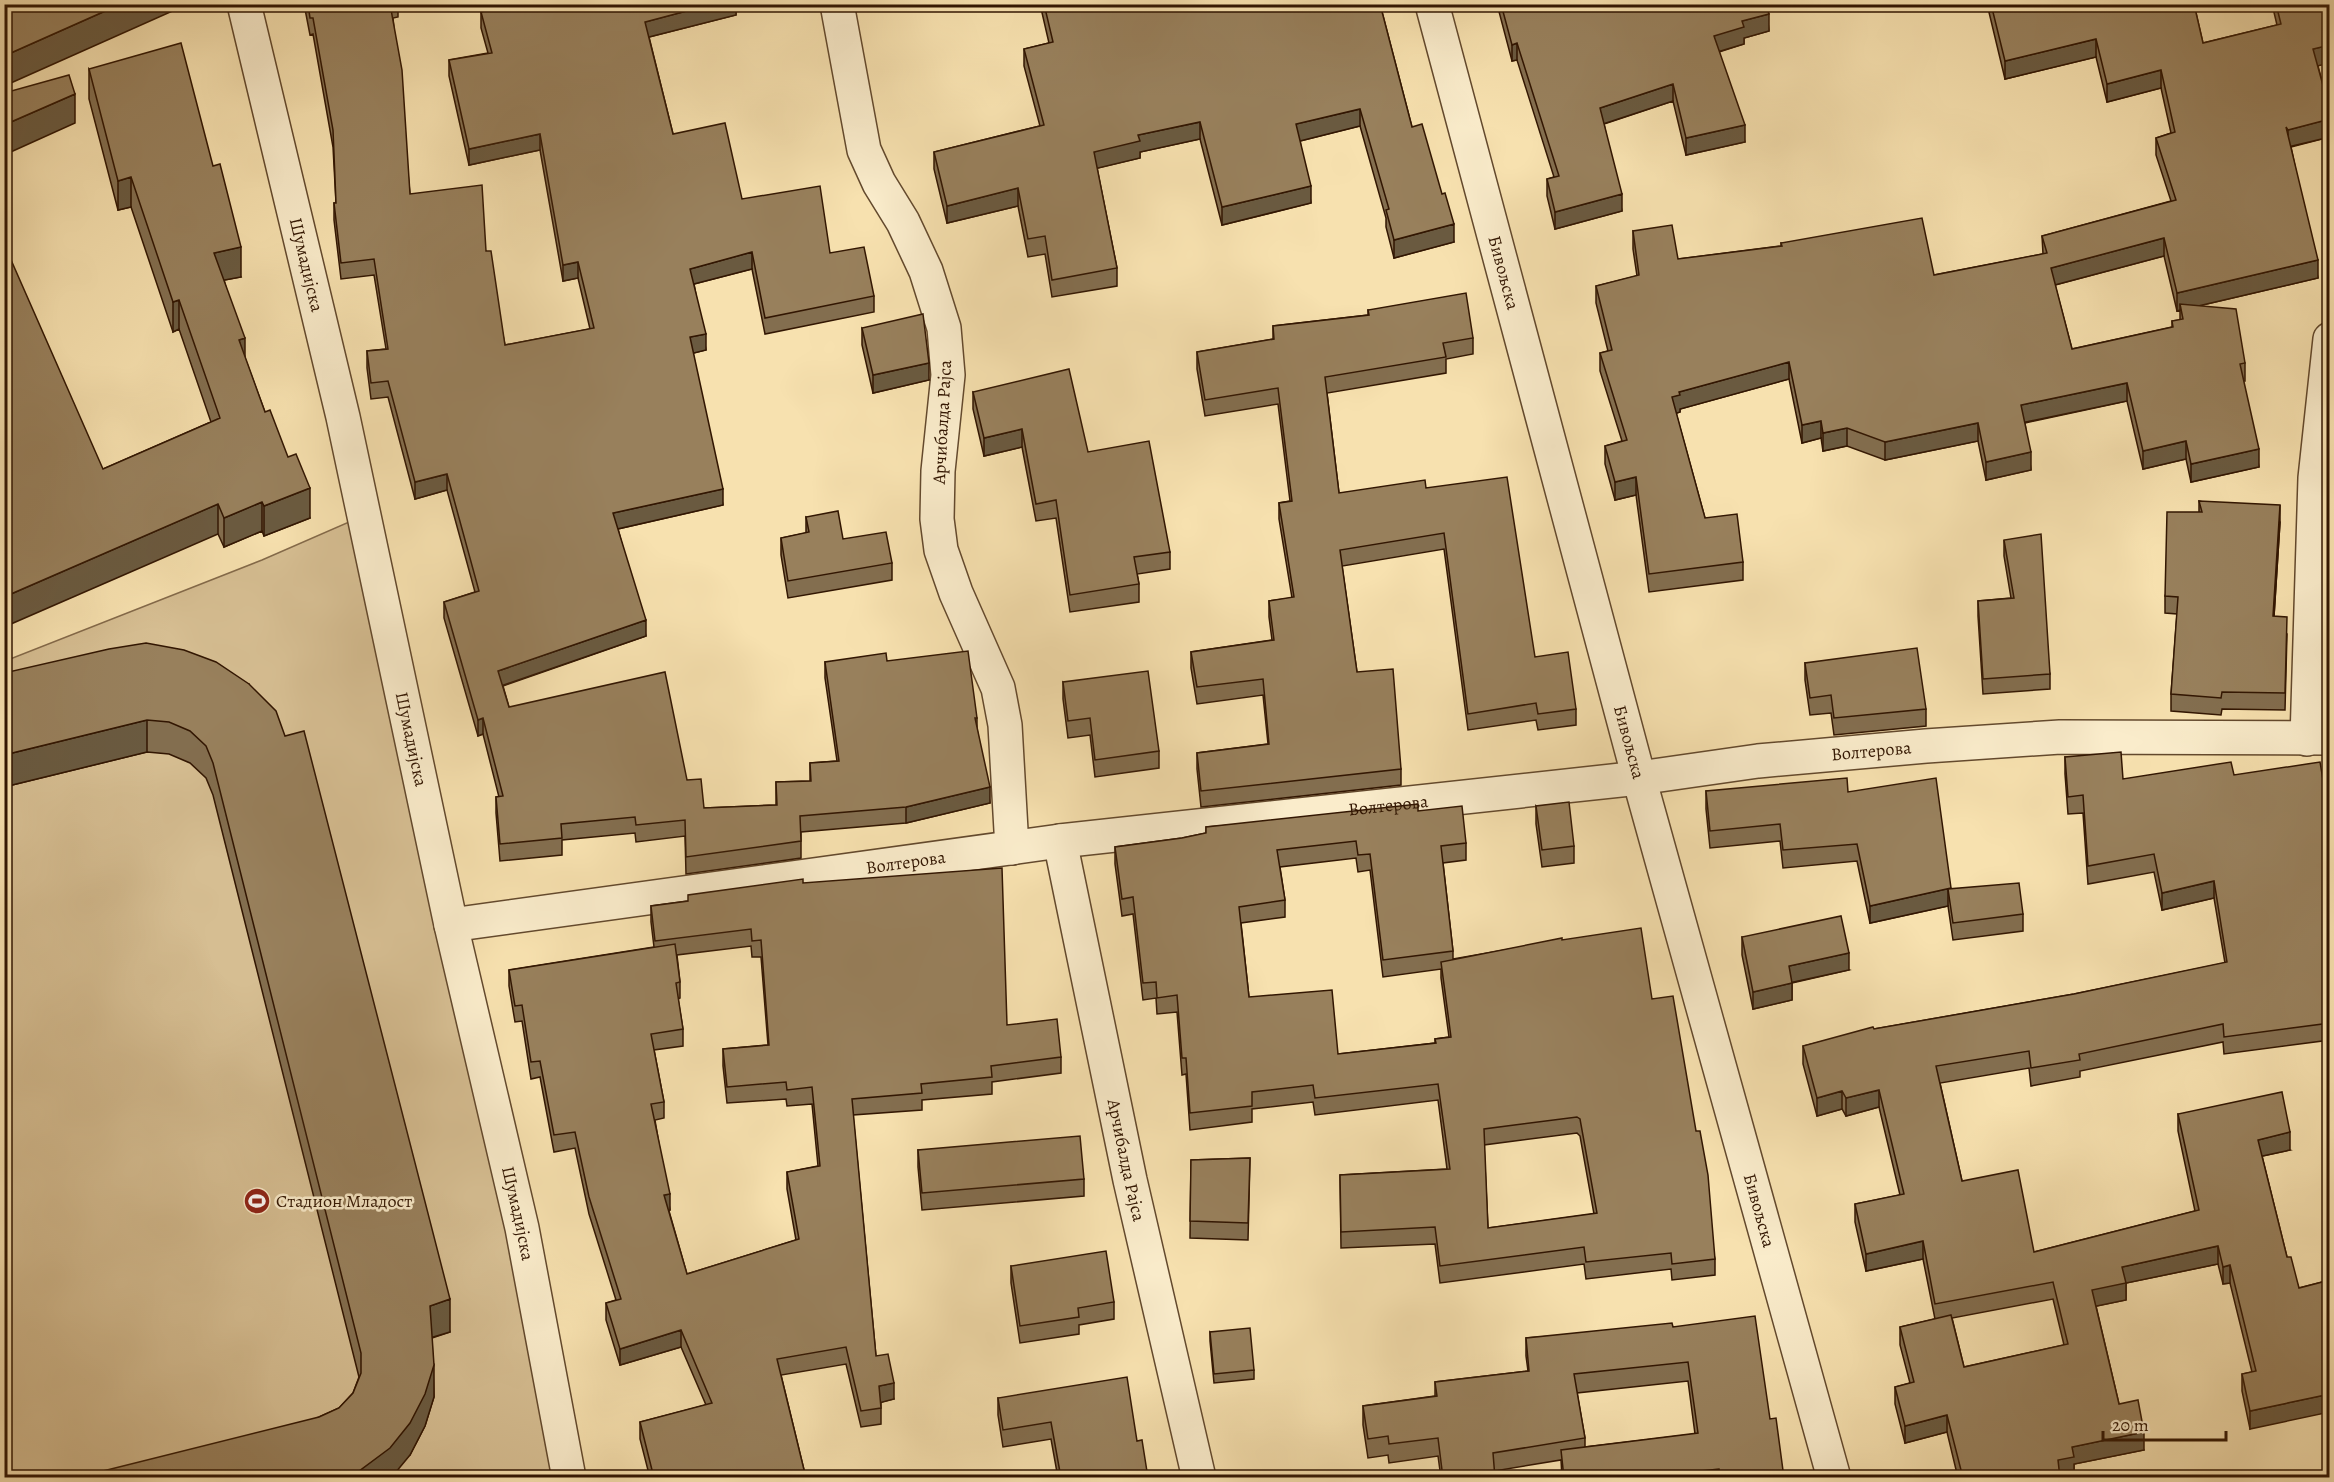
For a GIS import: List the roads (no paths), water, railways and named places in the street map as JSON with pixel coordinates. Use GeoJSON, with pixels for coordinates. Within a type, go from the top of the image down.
{"type":"FeatureCollection","features":[{"type":"Feature","properties":{"kind":"street","name":"Шумадијска"},"geometry":{"type":"LineString","coordinates":[[244,4],[343,417],[451,925],[522,1228],[569,1478]]}},
{"type":"Feature","properties":{"kind":"street","name":"Арчибалда Рајса"},"geometry":{"type":"LineString","coordinates":[[837,4],[864,150],[879,183],[903,222],[926,271],[944,328],[948,375],[938,471],[937,519],[941,549],[956,593],[998,688],[1005,725],[1012,848]]}},
{"type":"Feature","properties":{"kind":"street","name":"Бивољска"},"geometry":{"type":"LineString","coordinates":[[1432,4],[1639,778],[1834,1478]]}},
{"type":"Feature","properties":{"kind":"street"},"geometry":{"type":"LineString","coordinates":[[2318,738],[2314,478],[2330,339]]}},
{"type":"Feature","properties":{"kind":"street","name":"Волтерова"},"geometry":{"type":"LineString","coordinates":[[451,925],[1060,841],[1639,778],[1758,761],[2060,737],[2318,738]]}},
{"type":"Feature","properties":{"kind":"street","name":"Арчибалда Рајса"},"geometry":{"type":"LineString","coordinates":[[1060,841],[1130,1180],[1199,1478]]}},
{"type":"Feature","properties":{"kind":"place","name":"Стадион Младост"},"geometry":{"type":"Point","coordinates":[257,1201]}}]}
